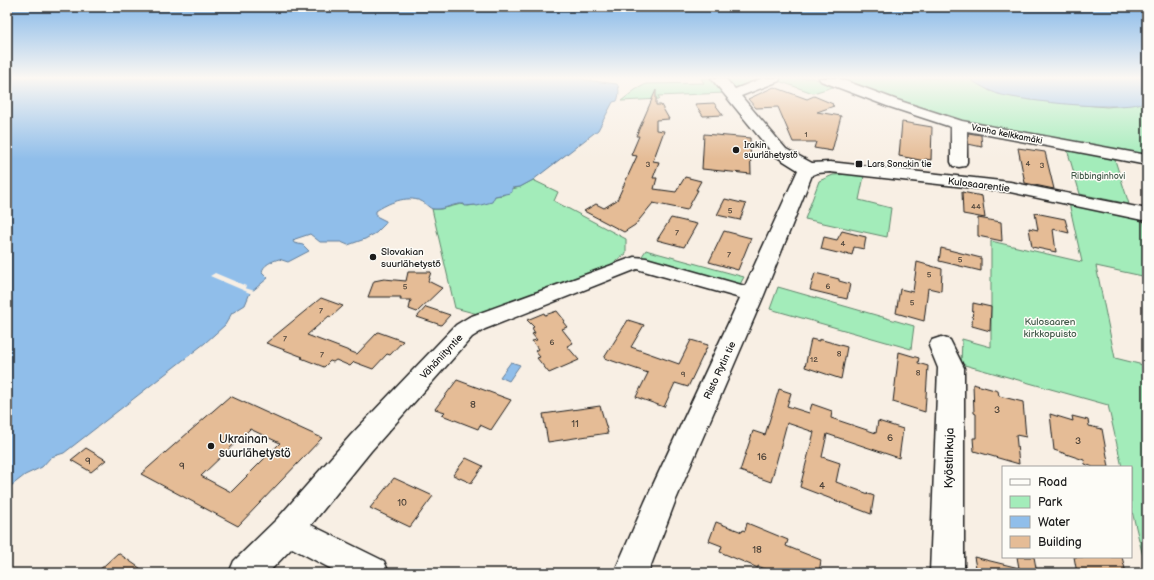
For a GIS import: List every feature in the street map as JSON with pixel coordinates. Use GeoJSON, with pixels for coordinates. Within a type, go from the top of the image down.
{"type":"FeatureCollection","features":[{"type":"Feature","properties":{"kind":"street"},"geometry":{"type":"LineString","coordinates":[[741,105],[780,152],[810,169]]}},
{"type":"Feature","properties":{"kind":"street","name":"Vanha kelkkamäki"},"geometry":{"type":"LineString","coordinates":[[898,105],[959,125],[1147,160]]}},
{"type":"Feature","properties":{"kind":"street"},"geometry":{"type":"LineString","coordinates":[[958,162],[959,125]]}},
{"type":"Feature","properties":{"kind":"street","name":"Kulosaarentie"},"geometry":{"type":"LineString","coordinates":[[810,169],[830,167],[1003,186],[1147,215]]}},
{"type":"Feature","properties":{"kind":"street","name":"Risto Rytin tie"},"geometry":{"type":"LineString","coordinates":[[631,573],[680,455],[752,295],[803,175],[810,169]]}},
{"type":"Feature","properties":{"kind":"street","name":"Vähäniityntie"},"geometry":{"type":"LineString","coordinates":[[246,573],[288,529],[361,443],[464,331],[477,323],[634,263],[640,263],[752,295]]}},
{"type":"Feature","properties":{"kind":"street","name":"Kyöstinkuja"},"geometry":{"type":"LineString","coordinates":[[941,346],[951,368],[948,573]]}},
{"type":"Feature","properties":{"kind":"street"},"geometry":{"type":"LineString","coordinates":[[288,529],[372,573]]}},
{"type":"Feature","properties":{"kind":"green space"},"geometry":{"type":"Polygon","coordinates":[[[902,105],[1085,105],[1107,107],[1147,105],[1147,159],[991,130],[902,105]]]}},
{"type":"Feature","properties":{"kind":"green space","name":"Ribbinginhovi"},"geometry":{"type":"Polygon","coordinates":[[[1067,149],[1114,157],[1129,204],[1080,194],[1067,149]]]}},
{"type":"Feature","properties":{"kind":"green space"},"geometry":{"type":"Polygon","coordinates":[[[849,174],[864,176],[859,200],[891,208],[887,237],[805,219],[819,181],[833,175],[849,174]]]}},
{"type":"Feature","properties":{"kind":"green space"},"geometry":{"type":"Polygon","coordinates":[[[533,180],[558,192],[554,201],[626,239],[626,254],[603,270],[485,316],[455,308],[432,209],[441,209],[461,204],[468,206],[475,205],[492,199],[495,196],[503,195],[512,189],[520,187],[533,180]]]}},
{"type":"Feature","properties":{"kind":"green space","name":"Kulosaaren kirkkopuisto"},"geometry":{"type":"Polygon","coordinates":[[[1069,203],[1143,220],[1147,232],[1147,277],[1096,266],[1115,358],[1147,366],[1147,573],[1132,511],[1132,466],[1122,466],[1108,405],[961,364],[962,339],[991,347],[991,241],[1082,262],[1069,203]]]}},
{"type":"Feature","properties":{"kind":"green space"},"geometry":{"type":"Polygon","coordinates":[[[646,250],[744,277],[739,286],[648,261],[642,256],[646,250]]]}},
{"type":"Feature","properties":{"kind":"green space"},"geometry":{"type":"Polygon","coordinates":[[[778,287],[914,326],[911,349],[770,309],[778,287]]]}},
{"type":"Feature","properties":{"kind":"water"},"geometry":{"type":"Polygon","coordinates":[[[7,105],[611,105],[598,130],[533,180],[520,187],[512,188],[512,192],[510,193],[495,196],[492,202],[477,206],[465,206],[464,204],[460,204],[434,209],[415,199],[403,199],[386,205],[376,211],[376,216],[386,221],[386,223],[376,233],[365,239],[348,245],[341,242],[320,242],[310,234],[295,239],[293,241],[294,243],[303,245],[309,251],[288,262],[279,259],[266,265],[262,272],[268,278],[250,293],[245,305],[232,313],[225,325],[205,343],[64,453],[51,457],[42,467],[25,475],[7,489],[7,105]]]}},
{"type":"Feature","properties":{"kind":"water"},"geometry":{"type":"Polygon","coordinates":[[[1076,105],[1126,105],[1118,106],[1076,105]]]}},
{"type":"Feature","properties":{"kind":"water"},"geometry":{"type":"Polygon","coordinates":[[[511,362],[520,365],[509,381],[500,377],[511,362]]]}},
{"type":"Feature","properties":{"kind":"pier"},"geometry":{"type":"Polygon","coordinates":[[[215,273],[246,286],[245,288],[255,291],[252,294],[210,276],[215,273]]]}},
{"type":"Feature","properties":{"kind":"building"},"geometry":{"type":"Polygon","coordinates":[[[649,105],[661,105],[669,119],[656,120],[656,130],[664,131],[653,161],[659,162],[653,178],[657,178],[654,189],[676,192],[685,177],[701,181],[696,190],[698,190],[687,210],[653,203],[635,225],[624,232],[584,211],[596,204],[604,208],[617,200],[637,156],[631,155],[639,136],[636,136],[649,105]]]}},
{"type":"Feature","properties":{"kind":"building"},"geometry":{"type":"Polygon","coordinates":[[[696,105],[716,105],[723,115],[703,116],[696,105]]]}},
{"type":"Feature","properties":{"kind":"building"},"geometry":{"type":"Polygon","coordinates":[[[753,105],[834,106],[817,112],[841,116],[832,151],[814,148],[816,142],[793,142],[778,107],[756,108],[753,105]]]}},
{"type":"Feature","properties":{"kind":"building"},"geometry":{"type":"Polygon","coordinates":[[[902,122],[932,127],[931,160],[925,159],[925,161],[899,156],[902,122]]]}},
{"type":"Feature","properties":{"kind":"building"},"geometry":{"type":"Polygon","coordinates":[[[968,133],[981,135],[982,147],[968,144],[968,133]]]}},
{"type":"Feature","properties":{"kind":"building"},"geometry":{"type":"Polygon","coordinates":[[[704,134],[750,138],[751,174],[702,169],[704,134]]]}},
{"type":"Feature","properties":{"kind":"building"},"geometry":{"type":"Polygon","coordinates":[[[1018,148],[1045,152],[1054,189],[1025,183],[1018,148]]]}},
{"type":"Feature","properties":{"kind":"building"},"geometry":{"type":"Polygon","coordinates":[[[962,192],[982,196],[985,218],[963,214],[962,192]]]}},
{"type":"Feature","properties":{"kind":"building"},"geometry":{"type":"Polygon","coordinates":[[[725,199],[746,204],[740,220],[717,215],[725,199]]]}},
{"type":"Feature","properties":{"kind":"building"},"geometry":{"type":"Polygon","coordinates":[[[1035,213],[1065,219],[1069,233],[1053,229],[1056,252],[1032,247],[1029,228],[1038,230],[1035,213]]]}},
{"type":"Feature","properties":{"kind":"building"},"geometry":{"type":"Polygon","coordinates":[[[671,218],[697,224],[684,247],[657,240],[671,218]]]}},
{"type":"Feature","properties":{"kind":"building"},"geometry":{"type":"Polygon","coordinates":[[[978,218],[1001,222],[1002,241],[978,236],[978,218]]]}},
{"type":"Feature","properties":{"kind":"building"},"geometry":{"type":"Polygon","coordinates":[[[724,231],[751,238],[738,270],[709,262],[724,231]]]}},
{"type":"Feature","properties":{"kind":"building"},"geometry":{"type":"Polygon","coordinates":[[[842,231],[866,237],[864,249],[854,247],[852,255],[846,253],[846,255],[821,249],[824,237],[837,240],[842,231]]]}},
{"type":"Feature","properties":{"kind":"building"},"geometry":{"type":"Polygon","coordinates":[[[941,248],[981,258],[981,271],[939,261],[941,248]]]}},
{"type":"Feature","properties":{"kind":"building"},"geometry":{"type":"Polygon","coordinates":[[[917,262],[942,269],[941,291],[928,288],[924,321],[896,313],[900,289],[913,292],[917,262]]]}},
{"type":"Feature","properties":{"kind":"building"},"geometry":{"type":"Polygon","coordinates":[[[408,272],[431,272],[428,281],[442,288],[417,312],[409,309],[411,300],[400,300],[401,297],[368,297],[374,281],[384,279],[406,281],[408,272]]]}},
{"type":"Feature","properties":{"kind":"building"},"geometry":{"type":"Polygon","coordinates":[[[815,273],[839,279],[839,281],[850,284],[847,299],[810,290],[815,273]]]}},
{"type":"Feature","properties":{"kind":"building"},"geometry":{"type":"Polygon","coordinates":[[[321,298],[343,306],[307,335],[357,354],[378,332],[403,341],[390,355],[387,354],[373,369],[354,362],[350,366],[336,360],[333,362],[330,361],[324,367],[301,358],[303,357],[266,343],[321,298]]]}},
{"type":"Feature","properties":{"kind":"building"},"geometry":{"type":"Polygon","coordinates":[[[973,303],[991,307],[990,331],[972,326],[973,303]]]}},
{"type":"Feature","properties":{"kind":"building"},"geometry":{"type":"Polygon","coordinates":[[[426,307],[450,315],[441,325],[417,317],[426,307]]]}},
{"type":"Feature","properties":{"kind":"building"},"geometry":{"type":"Polygon","coordinates":[[[557,311],[565,321],[563,322],[567,327],[562,329],[573,343],[567,346],[579,360],[549,373],[537,358],[540,357],[535,351],[538,349],[532,341],[537,340],[532,334],[535,333],[532,328],[534,327],[527,320],[544,313],[545,315],[557,311]]]}},
{"type":"Feature","properties":{"kind":"building"},"geometry":{"type":"Polygon","coordinates":[[[628,320],[644,325],[631,347],[679,364],[691,340],[708,345],[688,387],[675,383],[664,407],[636,397],[648,373],[604,358],[628,320]]]}},
{"type":"Feature","properties":{"kind":"building"},"geometry":{"type":"Polygon","coordinates":[[[811,339],[819,341],[819,339],[847,347],[841,379],[805,367],[811,339]]]}},
{"type":"Feature","properties":{"kind":"building"},"geometry":{"type":"Polygon","coordinates":[[[899,352],[919,358],[918,363],[928,366],[925,412],[893,402],[899,352]]]}},
{"type":"Feature","properties":{"kind":"building"},"geometry":{"type":"Polygon","coordinates":[[[457,380],[511,400],[491,430],[480,425],[478,429],[442,415],[445,412],[435,409],[457,380]]]}},
{"type":"Feature","properties":{"kind":"building"},"geometry":{"type":"Polygon","coordinates":[[[973,384],[998,391],[999,396],[1023,402],[1026,437],[1016,435],[1019,464],[974,451],[973,438],[976,438],[976,414],[974,413],[973,384]]]}},
{"type":"Feature","properties":{"kind":"building"},"geometry":{"type":"Polygon","coordinates":[[[779,389],[791,393],[787,406],[809,413],[812,404],[832,411],[831,418],[876,433],[878,421],[903,429],[899,458],[827,434],[822,457],[840,463],[836,482],[874,496],[871,514],[800,487],[814,432],[787,423],[771,482],[740,471],[753,431],[765,435],[779,389]]]}},
{"type":"Feature","properties":{"kind":"building"},"geometry":{"type":"Polygon","coordinates":[[[230,396],[322,438],[238,526],[141,474],[230,396]],[[250,429],[201,476],[231,492],[280,443],[250,429]]]}},
{"type":"Feature","properties":{"kind":"building"},"geometry":{"type":"Polygon","coordinates":[[[600,406],[608,433],[548,442],[543,414],[600,406]]]}},
{"type":"Feature","properties":{"kind":"building"},"geometry":{"type":"Polygon","coordinates":[[[1050,414],[1073,421],[1072,416],[1088,420],[1089,426],[1102,429],[1109,466],[1090,466],[1085,464],[1084,460],[1054,450],[1050,414]]]}},
{"type":"Feature","properties":{"kind":"building"},"geometry":{"type":"Polygon","coordinates":[[[86,448],[106,460],[91,472],[71,460],[86,448]]]}},
{"type":"Feature","properties":{"kind":"building"},"geometry":{"type":"Polygon","coordinates":[[[466,458],[483,466],[471,483],[453,475],[466,458]]]}},
{"type":"Feature","properties":{"kind":"building"},"geometry":{"type":"Polygon","coordinates":[[[394,478],[433,496],[410,527],[370,508],[394,478]]]}},
{"type":"Feature","properties":{"kind":"building"},"geometry":{"type":"Polygon","coordinates":[[[716,522],[742,532],[743,530],[745,531],[747,523],[788,540],[786,546],[821,560],[819,573],[775,573],[758,566],[758,568],[720,552],[722,546],[709,541],[716,522]]]}},
{"type":"Feature","properties":{"kind":"building"},"geometry":{"type":"Polygon","coordinates":[[[118,553],[147,573],[96,573],[118,553]]]}},
{"type":"Feature","properties":{"kind":"building"},"geometry":{"type":"Polygon","coordinates":[[[974,557],[1019,568],[1017,558],[1034,558],[1037,573],[977,573],[974,557]]]}},
{"type":"Feature","properties":{"kind":"building"},"geometry":{"type":"Polygon","coordinates":[[[1074,558],[1122,558],[1126,573],[1077,573],[1074,558]]]}},
{"type":"Feature","properties":{"kind":"place","name":"Irakin suurlähetystö"},"geometry":{"type":"Point","coordinates":[736,150]}},
{"type":"Feature","properties":{"kind":"place","name":"Lars Sonckin tie"},"geometry":{"type":"Point","coordinates":[859,164]}},
{"type":"Feature","properties":{"kind":"place","name":"Slovakian suurlähetystö"},"geometry":{"type":"Point","coordinates":[373,257]}},
{"type":"Feature","properties":{"kind":"place","name":"Ukrainan suurlähetystö"},"geometry":{"type":"Point","coordinates":[211,446]}}]}
